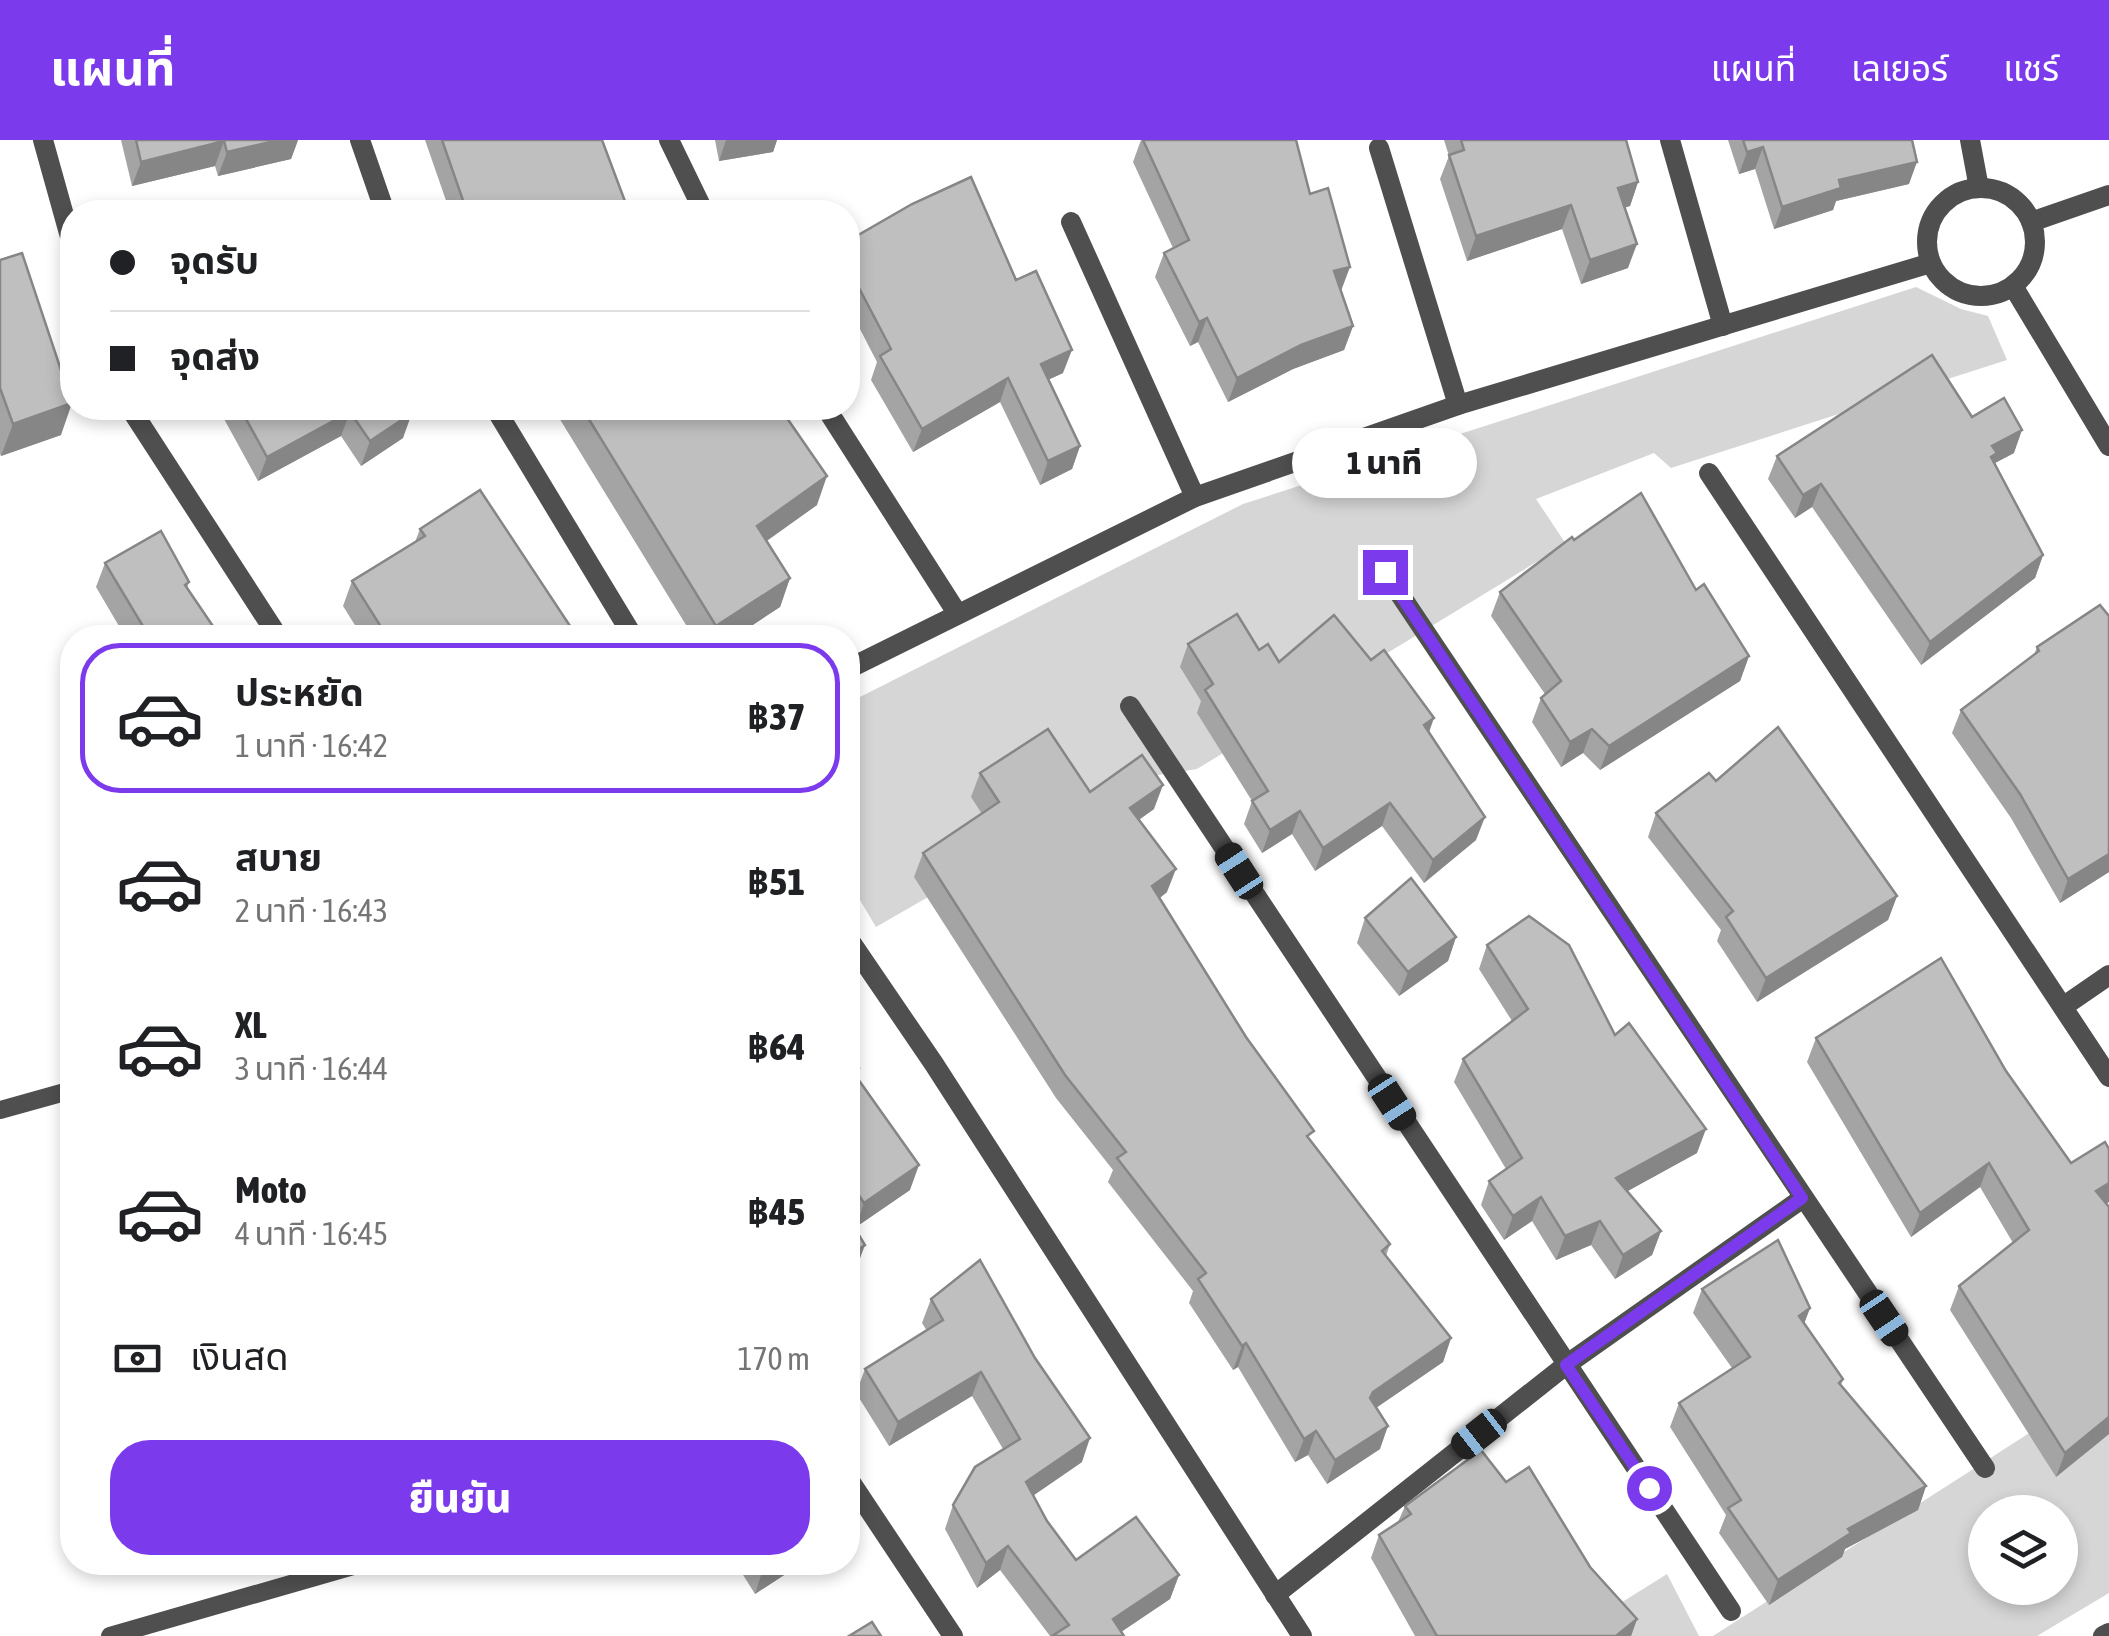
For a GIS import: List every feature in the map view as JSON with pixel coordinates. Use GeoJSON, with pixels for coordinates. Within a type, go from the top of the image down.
{"type":"FeatureCollection","features":[{"type":"Feature","properties":{"kind":"street"},"geometry":{"type":"LineString","coordinates":[[43,140],[60,201]]}},
{"type":"Feature","properties":{"kind":"street"},"geometry":{"type":"LineString","coordinates":[[360,140],[381,200]]}},
{"type":"Feature","properties":{"kind":"street"},"geometry":{"type":"LineString","coordinates":[[669,140],[698,200]]}},
{"type":"Feature","properties":{"kind":"street"},"geometry":{"type":"LineString","coordinates":[[1670,140],[1722,326]]}},
{"type":"Feature","properties":{"kind":"street"},"geometry":{"type":"LineString","coordinates":[[1970,140],[1979,188]]}},
{"type":"Feature","properties":{"kind":"street"},"geometry":{"type":"LineString","coordinates":[[1378,148],[1458,404]]}},
{"type":"Feature","properties":{"kind":"street"},"geometry":{"type":"LineString","coordinates":[[1979,188],[2011,196],[2031,222],[2036,246],[2028,268],[2013,286],[1996,294],[1976,296],[1957,291],[1931,263],[1927,242],[1930,222],[1950,198],[1979,188]]}},
{"type":"Feature","properties":{"kind":"street"},"geometry":{"type":"LineString","coordinates":[[2031,222],[2109,194]]}},
{"type":"Feature","properties":{"kind":"street"},"geometry":{"type":"LineString","coordinates":[[1071,222],[1195,496]]}},
{"type":"Feature","properties":{"kind":"street"},"geometry":{"type":"LineString","coordinates":[[860,663],[1195,496],[1458,404],[1931,263]]}},
{"type":"Feature","properties":{"kind":"street"},"geometry":{"type":"LineString","coordinates":[[2013,286],[2109,446]]}},
{"type":"Feature","properties":{"kind":"street"},"geometry":{"type":"LineString","coordinates":[[138,420],[271,625]]}},
{"type":"Feature","properties":{"kind":"street"},"geometry":{"type":"LineString","coordinates":[[502,420],[626,625]]}},
{"type":"Feature","properties":{"kind":"street"},"geometry":{"type":"LineString","coordinates":[[834,420],[957,613]]}},
{"type":"Feature","properties":{"kind":"street"},"geometry":{"type":"LineString","coordinates":[[1709,473],[2109,1077]]}},
{"type":"Feature","properties":{"kind":"street"},"geometry":{"type":"LineString","coordinates":[[1385,572],[1986,1468]]}},
{"type":"Feature","properties":{"kind":"street"},"geometry":{"type":"LineString","coordinates":[[1130,706],[1731,1611]]}},
{"type":"Feature","properties":{"kind":"street"},"geometry":{"type":"LineString","coordinates":[[860,956],[1302,1636]]}},
{"type":"Feature","properties":{"kind":"street"},"geometry":{"type":"LineString","coordinates":[[2064,1006],[2109,975]]}},
{"type":"Feature","properties":{"kind":"street"},"geometry":{"type":"LineString","coordinates":[[1276,1594],[1566,1365],[1802,1198]]}},
{"type":"Feature","properties":{"kind":"street"},"geometry":{"type":"LineString","coordinates":[[860,1496],[953,1636]]}},
{"type":"Feature","properties":{"kind":"lane"},"geometry":{"type":"LineString","coordinates":[[0,1110],[60,1093]]}},
{"type":"Feature","properties":{"kind":"lane"},"geometry":{"type":"LineString","coordinates":[[110,1636],[323,1575]]}},
{"type":"Feature","properties":{"kind":"shaded area"},"geometry":{"type":"Polygon","coordinates":[[[1916,287],[1961,309],[1988,316],[2007,360],[1671,468],[1654,453],[1536,499],[1566,544],[1197,769],[1133,779],[876,927],[860,900],[860,697],[1243,504],[1916,287]]]}},
{"type":"Feature","properties":{"kind":"shaded area"},"geometry":{"type":"Polygon","coordinates":[[[2109,1382],[2109,1593],[2037,1636],[1713,1636],[2109,1382]]]}},
{"type":"Feature","properties":{"kind":"shaded area"},"geometry":{"type":"Polygon","coordinates":[[[1667,1574],[1699,1636],[1568,1636],[1667,1574]]]}},
{"type":"Feature","properties":{"kind":"building"},"geometry":{"type":"Polygon","coordinates":[[[136,140],[279,140],[227,152],[224,141],[141,162],[136,140]]]}},
{"type":"Feature","properties":{"kind":"building"},"geometry":{"type":"Polygon","coordinates":[[[442,140],[602,140],[624,200],[463,200],[442,140]]]}},
{"type":"Feature","properties":{"kind":"building"},"geometry":{"type":"Polygon","coordinates":[[[1143,140],[1296,140],[1310,194],[1328,188],[1350,267],[1334,271],[1353,326],[1301,345],[1237,378],[1207,318],[1199,322],[1164,253],[1189,240],[1143,140]]]}},
{"type":"Feature","properties":{"kind":"building"},"geometry":{"type":"Polygon","coordinates":[[[1461,140],[1626,140],[1638,182],[1618,188],[1637,244],[1590,260],[1571,205],[1476,236],[1449,155],[1464,150],[1461,140]]]}},
{"type":"Feature","properties":{"kind":"building"},"geometry":{"type":"Polygon","coordinates":[[[1743,140],[1912,140],[1917,162],[1839,180],[1841,188],[1782,207],[1763,147],[1747,152],[1743,140]]]}},
{"type":"Feature","properties":{"kind":"building"},"geometry":{"type":"Polygon","coordinates":[[[971,177],[1016,280],[1036,271],[1072,350],[1041,364],[1080,446],[1048,461],[1008,378],[922,429],[880,356],[891,349],[860,290],[860,234],[971,177]]]}},
{"type":"Feature","properties":{"kind":"building"},"geometry":{"type":"Polygon","coordinates":[[[22,253],[60,367],[60,407],[13,424],[0,388],[0,260],[22,253]]]}},
{"type":"Feature","properties":{"kind":"building"},"geometry":{"type":"Polygon","coordinates":[[[1932,355],[1972,417],[2004,398],[2022,430],[1992,446],[1997,453],[1991,457],[2043,555],[1930,642],[1821,484],[1803,495],[1777,456],[1932,355]]]}},
{"type":"Feature","properties":{"kind":"building"},"geometry":{"type":"Polygon","coordinates":[[[247,420],[335,420],[267,457],[247,420]]]}},
{"type":"Feature","properties":{"kind":"building"},"geometry":{"type":"Polygon","coordinates":[[[356,420],[402,420],[370,441],[356,420]]]}},
{"type":"Feature","properties":{"kind":"building"},"geometry":{"type":"Polygon","coordinates":[[[589,420],[788,420],[827,476],[757,526],[790,578],[715,625],[589,420]]]}},
{"type":"Feature","properties":{"kind":"building"},"geometry":{"type":"Polygon","coordinates":[[[480,490],[569,625],[380,625],[352,581],[425,536],[420,529],[480,490]]]}},
{"type":"Feature","properties":{"kind":"building"},"geometry":{"type":"Polygon","coordinates":[[[1641,493],[1696,590],[1704,584],[1749,656],[1609,746],[1592,729],[1570,742],[1541,698],[1561,681],[1500,592],[1572,537],[1574,540],[1641,493]]]}},
{"type":"Feature","properties":{"kind":"building"},"geometry":{"type":"Polygon","coordinates":[[[161,531],[189,582],[185,585],[212,625],[142,625],[105,563],[161,531]]]}},
{"type":"Feature","properties":{"kind":"building"},"geometry":{"type":"Polygon","coordinates":[[[2100,605],[2109,616],[2109,854],[2068,879],[2020,794],[1961,710],[2039,651],[2037,647],[2100,605]]]}},
{"type":"Feature","properties":{"kind":"building"},"geometry":{"type":"Polygon","coordinates":[[[1237,614],[1259,650],[1268,644],[1279,662],[1334,615],[1371,660],[1384,650],[1434,718],[1424,725],[1485,817],[1433,860],[1390,803],[1323,848],[1300,811],[1270,830],[1252,801],[1268,791],[1205,690],[1213,684],[1188,644],[1237,614]]]}},
{"type":"Feature","properties":{"kind":"building"},"geometry":{"type":"Polygon","coordinates":[[[1778,727],[1897,896],[1766,978],[1726,917],[1733,911],[1656,813],[1709,773],[1716,781],[1778,727]]]}},
{"type":"Feature","properties":{"kind":"building"},"geometry":{"type":"Polygon","coordinates":[[[1048,729],[1090,792],[1142,755],[1163,785],[1130,808],[1176,869],[1152,886],[1246,1037],[1314,1131],[1307,1136],[1390,1244],[1382,1251],[1451,1338],[1373,1392],[1370,1398],[1388,1426],[1335,1460],[1316,1431],[1304,1439],[1246,1343],[1242,1346],[1198,1279],[1206,1273],[1117,1158],[1126,1152],[1065,1075],[923,853],[999,802],[980,773],[1048,729]]]}},
{"type":"Feature","properties":{"kind":"building"},"geometry":{"type":"Polygon","coordinates":[[[1411,878],[1456,937],[1408,972],[1365,918],[1411,878]]]}},
{"type":"Feature","properties":{"kind":"building"},"geometry":{"type":"Polygon","coordinates":[[[1529,916],[1569,945],[1615,1035],[1629,1023],[1706,1129],[1616,1178],[1661,1231],[1623,1255],[1600,1221],[1565,1236],[1541,1197],[1513,1216],[1489,1181],[1522,1158],[1463,1059],[1528,1009],[1487,945],[1529,916]]]}},
{"type":"Feature","properties":{"kind":"building"},"geometry":{"type":"Polygon","coordinates":[[[1941,958],[2006,1071],[2071,1163],[2105,1142],[2109,1149],[2109,1183],[2096,1191],[2109,1207],[2109,1417],[2065,1453],[1959,1286],[2029,1230],[1989,1163],[1920,1213],[1816,1038],[1941,958]]]}},
{"type":"Feature","properties":{"kind":"building"},"geometry":{"type":"Polygon","coordinates":[[[860,1082],[919,1165],[864,1203],[860,1197],[860,1082]]]}},
{"type":"Feature","properties":{"kind":"building"},"geometry":{"type":"Polygon","coordinates":[[[1778,1240],[1810,1308],[1799,1316],[1843,1379],[1839,1383],[1926,1486],[1848,1529],[1851,1533],[1778,1580],[1728,1508],[1741,1500],[1679,1403],[1750,1357],[1702,1289],[1778,1240]]]}},
{"type":"Feature","properties":{"kind":"building"},"geometry":{"type":"Polygon","coordinates":[[[980,1260],[1035,1358],[1090,1438],[1026,1482],[1047,1521],[1076,1560],[1136,1517],[1179,1575],[1113,1619],[1124,1636],[1052,1636],[1069,1625],[1008,1546],[986,1563],[953,1505],[975,1467],[1020,1439],[981,1372],[898,1422],[865,1369],[943,1320],[931,1299],[980,1260]]]}},
{"type":"Feature","properties":{"kind":"building"},"geometry":{"type":"Polygon","coordinates":[[[1481,1450],[1506,1482],[1529,1467],[1590,1567],[1637,1619],[1616,1636],[1437,1636],[1379,1535],[1411,1514],[1405,1506],[1481,1450]]]}},
{"type":"Feature","properties":{"kind":"building"},"geometry":{"type":"Polygon","coordinates":[[[872,1622],[881,1636],[849,1636],[872,1622]]]}},
{"type":"Feature","properties":{"kind":"route"},"geometry":{"type":"LineString","coordinates":[[1385,572],[1802,1198],[1566,1365],[1649,1488]]}}]}
